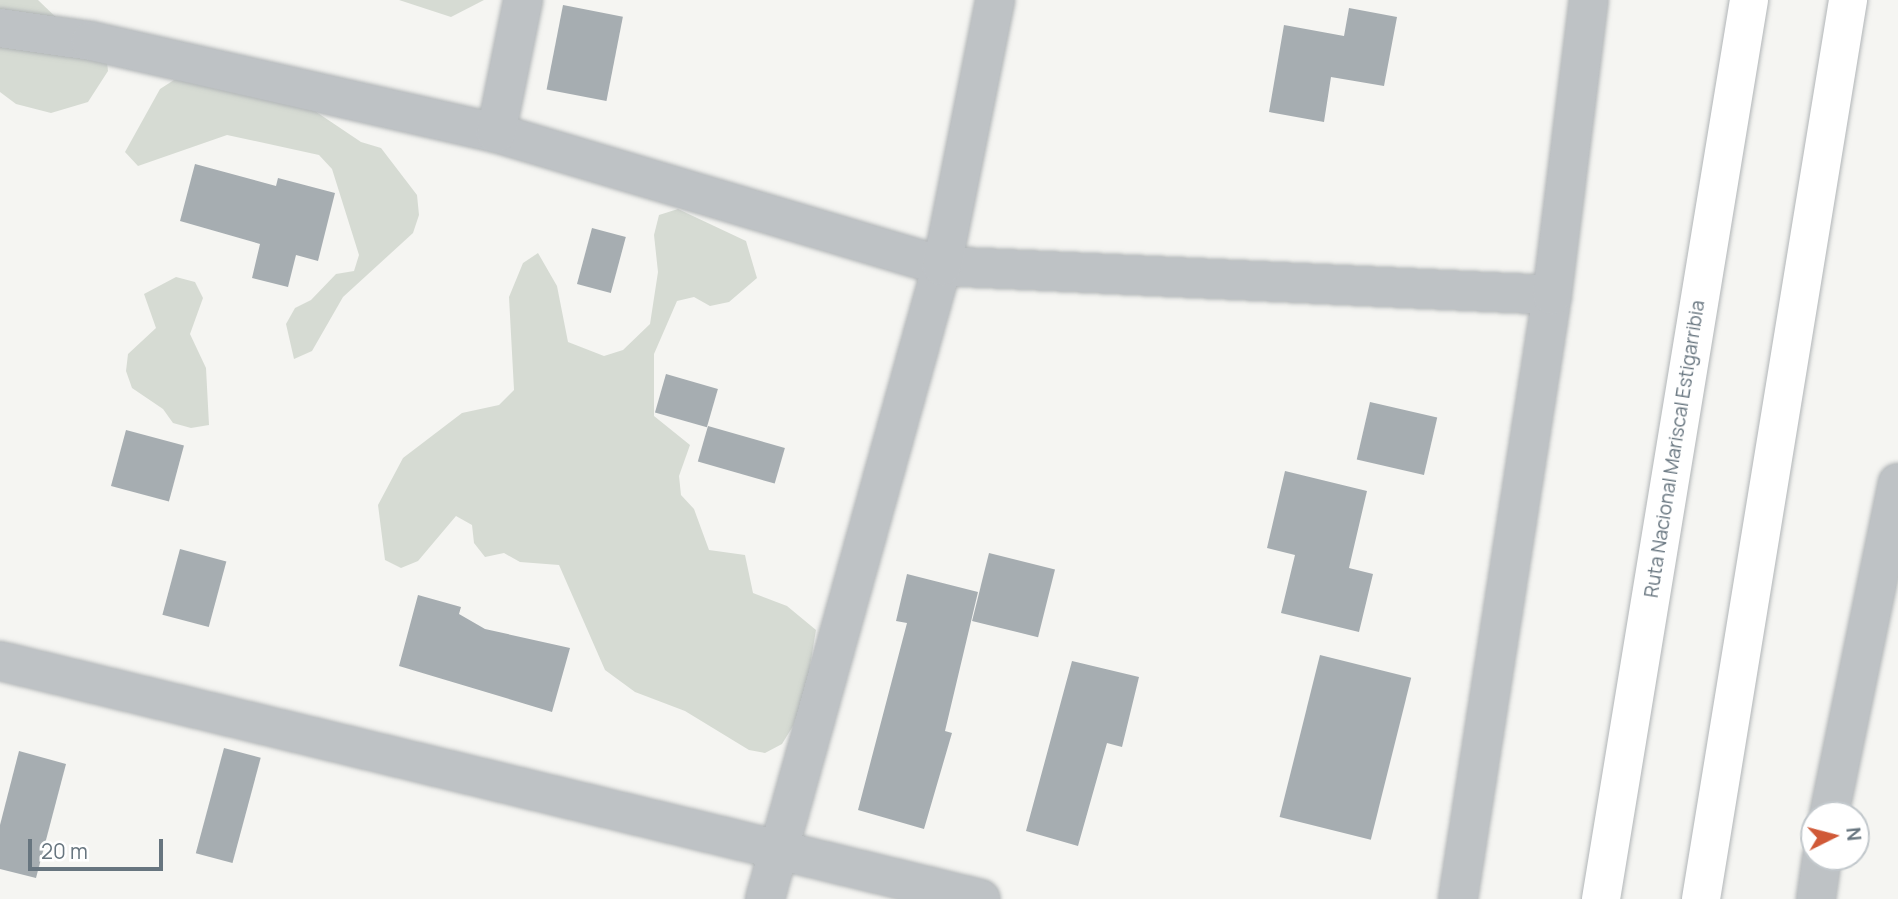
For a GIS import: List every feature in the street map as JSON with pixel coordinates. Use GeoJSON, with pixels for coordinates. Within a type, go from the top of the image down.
{"type":"FeatureCollection","features":[{"type":"Feature","properties":{"kind":"highway","name":"Ruta Nacional Mariscal Estigarribia"},"geometry":{"type":"LineString","coordinates":[[1601,899],[1749,0]]}},
{"type":"Feature","properties":{"kind":"highway"},"geometry":{"type":"LineString","coordinates":[[1701,899],[1848,0]]}},
{"type":"Feature","properties":{"kind":"street"},"geometry":{"type":"LineString","coordinates":[[496,133],[523,0]]}},
{"type":"Feature","properties":{"kind":"street"},"geometry":{"type":"LineString","coordinates":[[765,899],[775,849],[942,266],[995,0]]}},
{"type":"Feature","properties":{"kind":"street"},"geometry":{"type":"LineString","coordinates":[[1458,899],[1552,295],[1589,0]]}},
{"type":"Feature","properties":{"kind":"street"},"geometry":{"type":"LineString","coordinates":[[0,28],[91,41],[496,133],[942,266],[1552,295]]}},
{"type":"Feature","properties":{"kind":"street"},"geometry":{"type":"LineString","coordinates":[[1832,801],[1898,483]]}},
{"type":"Feature","properties":{"kind":"street"},"geometry":{"type":"LineString","coordinates":[[0,661],[981,899]]}},
{"type":"Feature","properties":{"kind":"street"},"geometry":{"type":"LineString","coordinates":[[1816,899],[1820,871]]}},
{"type":"Feature","properties":{"kind":"shaded area"},"geometry":{"type":"Polygon","coordinates":[[[0,0],[38,0],[65,26],[104,35],[108,71],[88,102],[51,113],[16,104],[0,92],[0,0]]]}},
{"type":"Feature","properties":{"kind":"shaded area"},"geometry":{"type":"Polygon","coordinates":[[[399,0],[484,0],[451,17],[399,0]]]}},
{"type":"Feature","properties":{"kind":"shaded area"},"geometry":{"type":"Polygon","coordinates":[[[229,74],[297,99],[361,142],[381,148],[417,195],[419,215],[413,233],[343,297],[312,351],[294,359],[286,324],[295,308],[311,300],[336,274],[354,271],[359,255],[332,169],[319,155],[227,135],[138,166],[125,152],[160,89],[174,80],[229,74]]]}},
{"type":"Feature","properties":{"kind":"shaded area"},"geometry":{"type":"Polygon","coordinates":[[[678,209],[746,241],[757,278],[729,302],[710,306],[694,297],[677,301],[654,354],[654,416],[690,445],[679,476],[681,495],[694,509],[709,550],[745,555],[753,593],[787,606],[816,630],[806,690],[793,726],[782,744],[765,753],[749,750],[685,711],[635,692],[605,670],[559,565],[520,562],[504,553],[485,557],[474,543],[472,525],[456,516],[418,561],[401,568],[385,560],[378,505],[403,458],[462,413],[499,405],[514,390],[509,297],[523,263],[538,253],[557,286],[568,342],[604,356],[623,350],[650,324],[658,272],[654,235],[659,215],[678,209]]]}},
{"type":"Feature","properties":{"kind":"shaded area"},"geometry":{"type":"Polygon","coordinates":[[[176,277],[195,282],[203,298],[190,334],[206,368],[209,425],[191,428],[173,423],[163,409],[132,388],[126,371],[128,354],[156,328],[144,294],[176,277]]]}},
{"type":"Feature","properties":{"kind":"building"},"geometry":{"type":"Polygon","coordinates":[[[563,5],[623,17],[606,101],[547,89],[563,5]]]}},
{"type":"Feature","properties":{"kind":"building"},"geometry":{"type":"Polygon","coordinates":[[[1349,8],[1397,17],[1384,86],[1331,77],[1324,122],[1269,112],[1284,25],[1344,36],[1349,8]]]}},
{"type":"Feature","properties":{"kind":"building"},"geometry":{"type":"Polygon","coordinates":[[[195,164],[276,186],[278,178],[335,193],[318,261],[296,255],[288,287],[252,278],[260,244],[180,221],[195,164]]]}},
{"type":"Feature","properties":{"kind":"building"},"geometry":{"type":"Polygon","coordinates":[[[592,228],[626,237],[611,293],[577,284],[592,228]]]}},
{"type":"Feature","properties":{"kind":"building"},"geometry":{"type":"Polygon","coordinates":[[[666,374],[718,389],[707,427],[655,412],[666,374]]]}},
{"type":"Feature","properties":{"kind":"building"},"geometry":{"type":"Polygon","coordinates":[[[1370,402],[1437,418],[1424,475],[1357,459],[1370,402]]]}},
{"type":"Feature","properties":{"kind":"building"},"geometry":{"type":"Polygon","coordinates":[[[708,426],[785,448],[775,484],[698,462],[708,426]]]}},
{"type":"Feature","properties":{"kind":"building"},"geometry":{"type":"Polygon","coordinates":[[[126,430],[184,446],[169,502],[111,486],[126,430]]]}},
{"type":"Feature","properties":{"kind":"building"},"geometry":{"type":"Polygon","coordinates":[[[1285,471],[1367,491],[1349,568],[1373,574],[1359,632],[1281,613],[1295,555],[1267,548],[1285,471]]]}},
{"type":"Feature","properties":{"kind":"building"},"geometry":{"type":"Polygon","coordinates":[[[180,549],[226,561],[209,627],[162,615],[180,549]]]}},
{"type":"Feature","properties":{"kind":"building"},"geometry":{"type":"Polygon","coordinates":[[[989,553],[1055,569],[1038,637],[972,621],[989,553]]]}},
{"type":"Feature","properties":{"kind":"building"},"geometry":{"type":"Polygon","coordinates":[[[907,574],[978,592],[945,731],[952,733],[924,829],[858,810],[907,623],[896,621],[907,574]]]}},
{"type":"Feature","properties":{"kind":"building"},"geometry":{"type":"Polygon","coordinates":[[[418,595],[461,607],[459,614],[485,629],[570,648],[552,712],[399,666],[418,595]]]}},
{"type":"Feature","properties":{"kind":"building"},"geometry":{"type":"Polygon","coordinates":[[[1320,655],[1411,678],[1371,840],[1280,817],[1320,655]]]}},
{"type":"Feature","properties":{"kind":"building"},"geometry":{"type":"Polygon","coordinates":[[[1072,661],[1139,677],[1122,747],[1107,743],[1078,846],[1026,831],[1072,661]]]}},
{"type":"Feature","properties":{"kind":"building"},"geometry":{"type":"Polygon","coordinates":[[[224,748],[261,758],[232,863],[196,853],[224,748]]]}},
{"type":"Feature","properties":{"kind":"building"},"geometry":{"type":"Polygon","coordinates":[[[19,751],[66,764],[36,878],[0,869],[0,825],[19,751]]]}}]}
